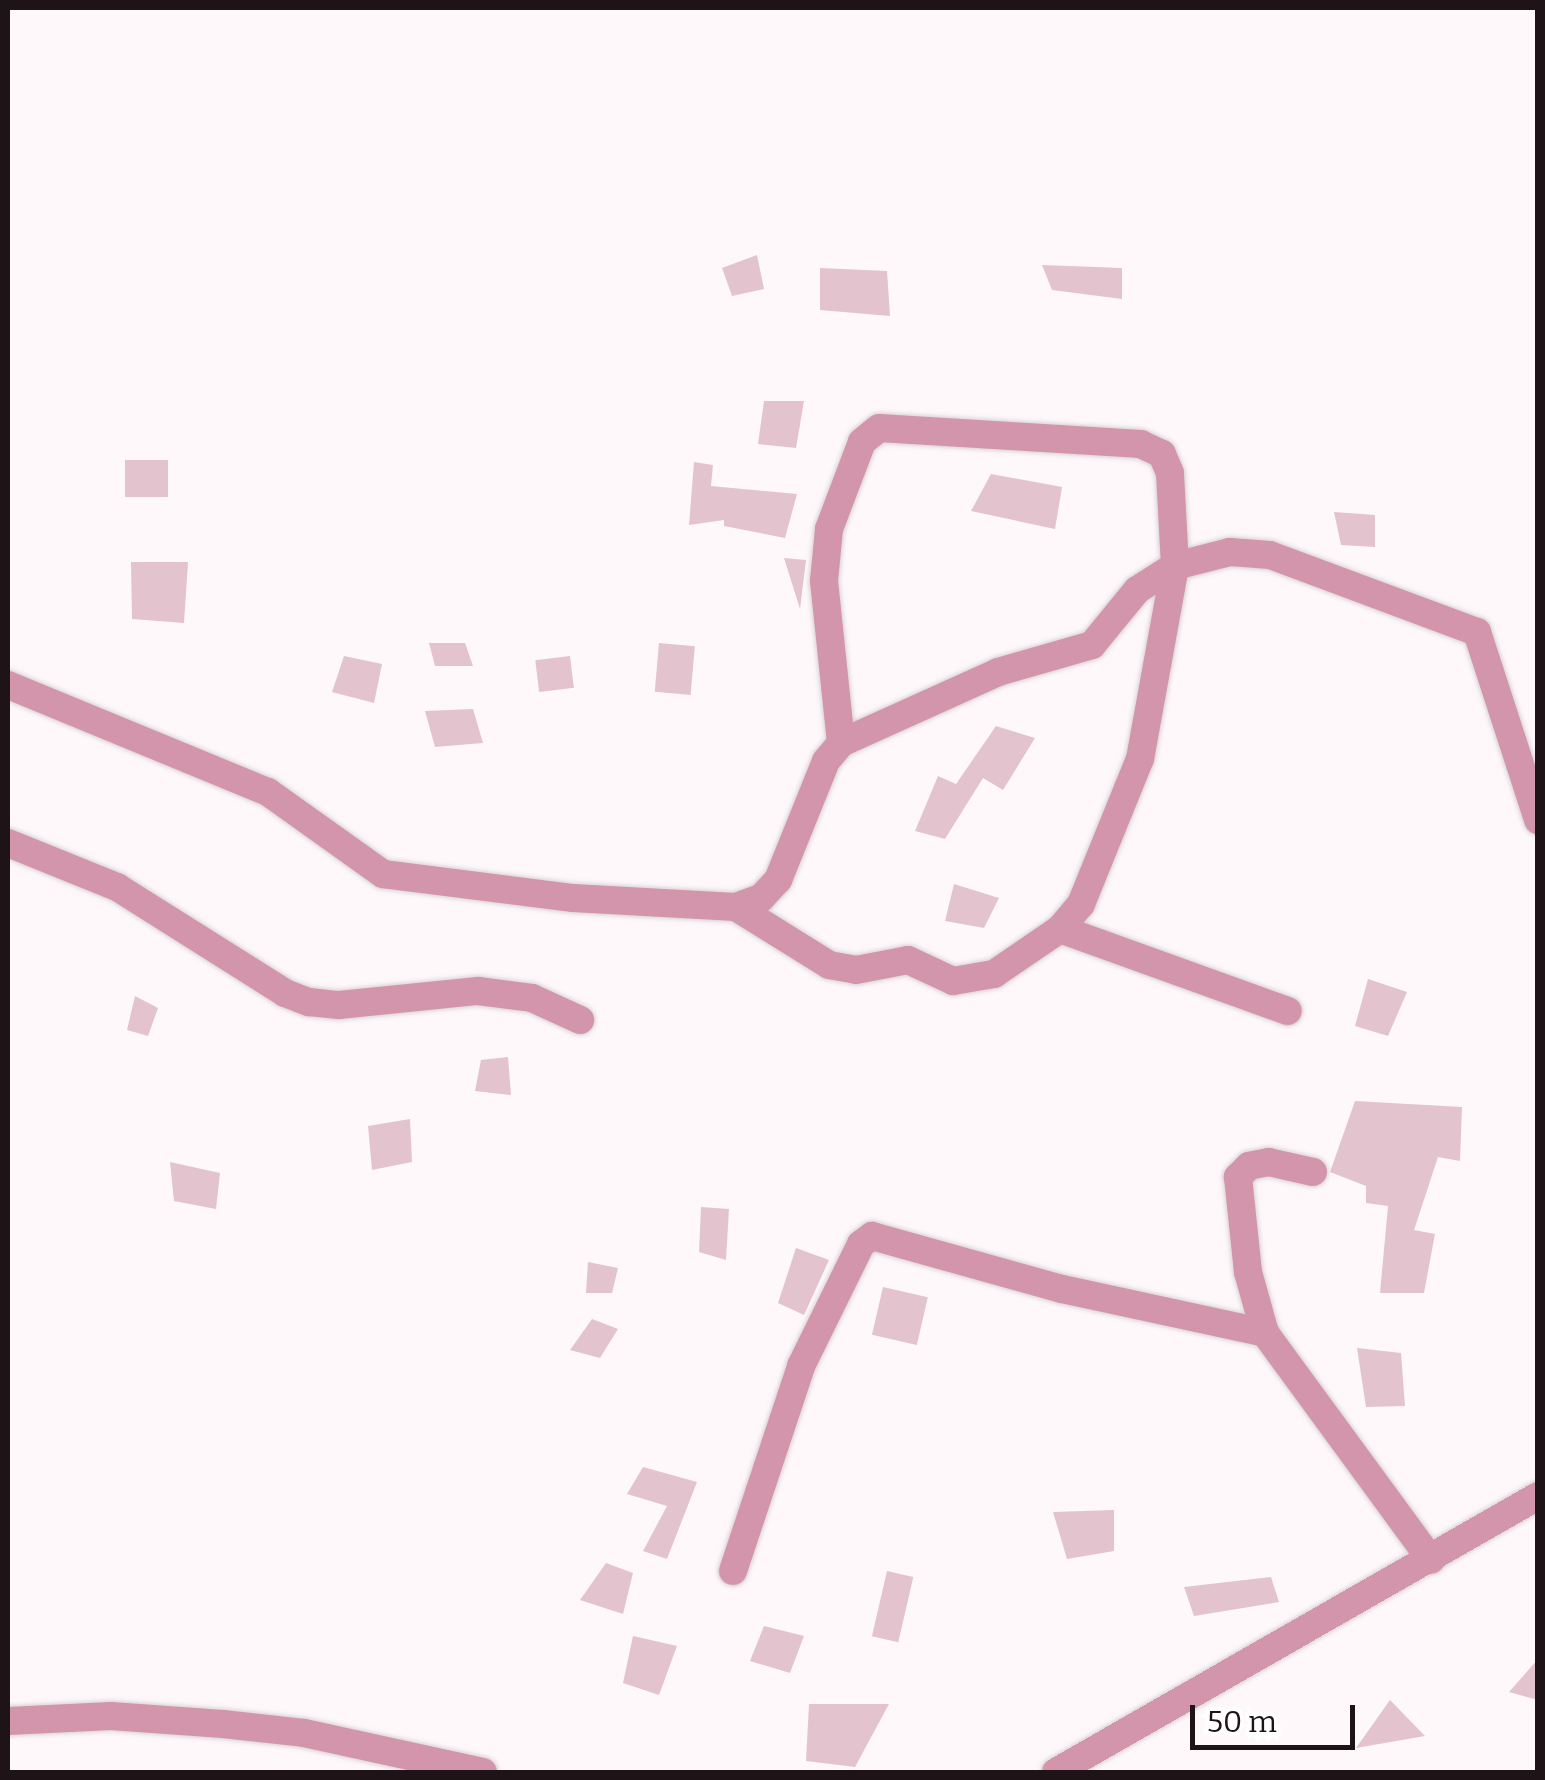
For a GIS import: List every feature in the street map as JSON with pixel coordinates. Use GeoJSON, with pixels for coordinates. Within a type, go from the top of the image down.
{"type":"FeatureCollection","features":[{"type":"Feature","properties":{"kind":"street"},"geometry":{"type":"LineString","coordinates":[[736,907],[829,965],[856,970],[908,960],[952,981],[994,974],[1060,929],[1081,904],[1140,760],[1175,566],[1170,473],[1162,454],[1141,444],[879,428],[854,458],[829,528],[824,580],[840,743]]}},
{"type":"Feature","properties":{"kind":"street"},"geometry":{"type":"LineString","coordinates":[[8,685],[268,792],[383,874],[573,898],[736,907],[762,898],[778,880],[826,761],[840,743],[998,672],[1092,645],[1137,590],[1175,566],[1230,552],[1270,555],[1477,632],[1487,647],[1538,820]]}},
{"type":"Feature","properties":{"kind":"street"},"geometry":{"type":"LineString","coordinates":[[8,843],[117,887],[285,994],[309,1002],[339,1005],[478,991],[532,998],[580,1020]]}},
{"type":"Feature","properties":{"kind":"street"},"geometry":{"type":"LineString","coordinates":[[1060,929],[1288,1011]]}},
{"type":"Feature","properties":{"kind":"street"},"geometry":{"type":"LineString","coordinates":[[1313,1172],[1268,1162],[1249,1166],[1238,1177],[1248,1272],[1265,1333],[1431,1560]]}},
{"type":"Feature","properties":{"kind":"street"},"geometry":{"type":"LineString","coordinates":[[732,1570],[802,1366],[862,1244],[872,1236],[1062,1288],[1265,1333]]}},
{"type":"Feature","properties":{"kind":"street"},"geometry":{"type":"LineString","coordinates":[[1056,1772],[1538,1496]]}},
{"type":"Feature","properties":{"kind":"street"},"geometry":{"type":"LineString","coordinates":[[8,1721],[110,1716],[239,1726],[483,1772]]}},
{"type":"Feature","properties":{"kind":"building"},"geometry":{"type":"Polygon","coordinates":[[[757,255],[764,289],[732,296],[722,268],[757,255]]]}},
{"type":"Feature","properties":{"kind":"building"},"geometry":{"type":"Polygon","coordinates":[[[1042,265],[1122,268],[1122,299],[1052,290],[1042,265]]]}},
{"type":"Feature","properties":{"kind":"building"},"geometry":{"type":"Polygon","coordinates":[[[820,268],[887,271],[890,316],[820,310],[820,268]]]}},
{"type":"Feature","properties":{"kind":"building"},"geometry":{"type":"Polygon","coordinates":[[[764,401],[804,401],[796,448],[758,444],[764,401]]]}},
{"type":"Feature","properties":{"kind":"building"},"geometry":{"type":"Polygon","coordinates":[[[125,460],[168,460],[168,497],[125,497],[125,460]]]}},
{"type":"Feature","properties":{"kind":"building"},"geometry":{"type":"Polygon","coordinates":[[[694,462],[713,465],[711,486],[797,494],[785,538],[724,526],[724,520],[689,525],[694,462]]]}},
{"type":"Feature","properties":{"kind":"building"},"geometry":{"type":"Polygon","coordinates":[[[991,474],[1062,487],[1055,529],[971,511],[991,474]]]}},
{"type":"Feature","properties":{"kind":"building"},"geometry":{"type":"Polygon","coordinates":[[[1334,512],[1375,515],[1375,547],[1341,545],[1334,512]]]}},
{"type":"Feature","properties":{"kind":"building"},"geometry":{"type":"Polygon","coordinates":[[[784,558],[806,560],[800,609],[784,558]]]}},
{"type":"Feature","properties":{"kind":"building"},"geometry":{"type":"Polygon","coordinates":[[[131,562],[188,562],[184,623],[132,619],[131,562]]]}},
{"type":"Feature","properties":{"kind":"building"},"geometry":{"type":"Polygon","coordinates":[[[429,643],[465,643],[473,666],[435,666],[429,643]]]}},
{"type":"Feature","properties":{"kind":"building"},"geometry":{"type":"Polygon","coordinates":[[[659,643],[695,646],[691,695],[655,692],[659,643]]]}},
{"type":"Feature","properties":{"kind":"building"},"geometry":{"type":"Polygon","coordinates":[[[344,656],[382,664],[374,703],[332,692],[344,656]]]}},
{"type":"Feature","properties":{"kind":"building"},"geometry":{"type":"Polygon","coordinates":[[[570,656],[574,688],[539,692],[535,660],[570,656]]]}},
{"type":"Feature","properties":{"kind":"building"},"geometry":{"type":"Polygon","coordinates":[[[473,709],[483,743],[435,747],[425,711],[473,709]]]}},
{"type":"Feature","properties":{"kind":"building"},"geometry":{"type":"Polygon","coordinates":[[[996,726],[1035,738],[1003,790],[983,778],[945,839],[915,831],[938,776],[956,784],[996,726]]]}},
{"type":"Feature","properties":{"kind":"building"},"geometry":{"type":"Polygon","coordinates":[[[954,884],[999,898],[984,928],[945,921],[954,884]]]}},
{"type":"Feature","properties":{"kind":"building"},"geometry":{"type":"Polygon","coordinates":[[[1368,979],[1407,992],[1388,1036],[1355,1026],[1368,979]]]}},
{"type":"Feature","properties":{"kind":"building"},"geometry":{"type":"Polygon","coordinates":[[[135,996],[158,1008],[148,1036],[127,1030],[135,996]]]}},
{"type":"Feature","properties":{"kind":"building"},"geometry":{"type":"Polygon","coordinates":[[[508,1057],[511,1095],[475,1091],[481,1060],[508,1057]]]}},
{"type":"Feature","properties":{"kind":"building"},"geometry":{"type":"Polygon","coordinates":[[[1355,1101],[1462,1107],[1460,1161],[1438,1157],[1414,1230],[1435,1234],[1424,1293],[1380,1293],[1388,1206],[1366,1203],[1366,1186],[1330,1172],[1355,1101]]]}},
{"type":"Feature","properties":{"kind":"building"},"geometry":{"type":"Polygon","coordinates":[[[410,1119],[412,1162],[372,1170],[368,1126],[410,1119]]]}},
{"type":"Feature","properties":{"kind":"building"},"geometry":{"type":"Polygon","coordinates":[[[170,1162],[220,1173],[216,1209],[174,1201],[170,1162]]]}},
{"type":"Feature","properties":{"kind":"building"},"geometry":{"type":"Polygon","coordinates":[[[701,1207],[729,1209],[726,1260],[699,1252],[701,1207]]]}},
{"type":"Feature","properties":{"kind":"building"},"geometry":{"type":"Polygon","coordinates":[[[796,1248],[829,1260],[804,1315],[778,1303],[796,1248]]]}},
{"type":"Feature","properties":{"kind":"building"},"geometry":{"type":"Polygon","coordinates":[[[588,1262],[618,1268],[612,1293],[586,1293],[588,1262]]]}},
{"type":"Feature","properties":{"kind":"building"},"geometry":{"type":"Polygon","coordinates":[[[883,1287],[928,1297],[917,1345],[872,1335],[883,1287]]]}},
{"type":"Feature","properties":{"kind":"building"},"geometry":{"type":"Polygon","coordinates":[[[592,1319],[618,1329],[600,1358],[570,1350],[592,1319]]]}},
{"type":"Feature","properties":{"kind":"building"},"geometry":{"type":"Polygon","coordinates":[[[1357,1348],[1401,1353],[1405,1406],[1366,1407],[1357,1348]]]}},
{"type":"Feature","properties":{"kind":"building"},"geometry":{"type":"Polygon","coordinates":[[[643,1467],[697,1482],[667,1559],[643,1551],[667,1506],[627,1494],[643,1467]]]}},
{"type":"Feature","properties":{"kind":"building"},"geometry":{"type":"Polygon","coordinates":[[[1114,1510],[1114,1551],[1067,1559],[1053,1512],[1114,1510]]]}},
{"type":"Feature","properties":{"kind":"building"},"geometry":{"type":"Polygon","coordinates":[[[606,1563],[633,1573],[623,1614],[580,1600],[606,1563]]]}},
{"type":"Feature","properties":{"kind":"building"},"geometry":{"type":"Polygon","coordinates":[[[887,1571],[913,1577],[898,1642],[872,1636],[887,1571]]]}},
{"type":"Feature","properties":{"kind":"building"},"geometry":{"type":"Polygon","coordinates":[[[1271,1577],[1279,1602],[1194,1616],[1184,1587],[1271,1577]]]}},
{"type":"Feature","properties":{"kind":"building"},"geometry":{"type":"Polygon","coordinates":[[[764,1626],[804,1636],[790,1673],[750,1661],[764,1626]]]}},
{"type":"Feature","properties":{"kind":"building"},"geometry":{"type":"Polygon","coordinates":[[[633,1636],[677,1646],[659,1695],[623,1683],[633,1636]]]}},
{"type":"Feature","properties":{"kind":"building"},"geometry":{"type":"Polygon","coordinates":[[[1538,1659],[1538,1700],[1509,1692],[1538,1659]]]}},
{"type":"Feature","properties":{"kind":"building"},"geometry":{"type":"Polygon","coordinates":[[[1390,1700],[1425,1736],[1356,1748],[1390,1700]]]}},
{"type":"Feature","properties":{"kind":"building"},"geometry":{"type":"Polygon","coordinates":[[[809,1704],[889,1704],[855,1767],[806,1761],[809,1704]]]}}]}
